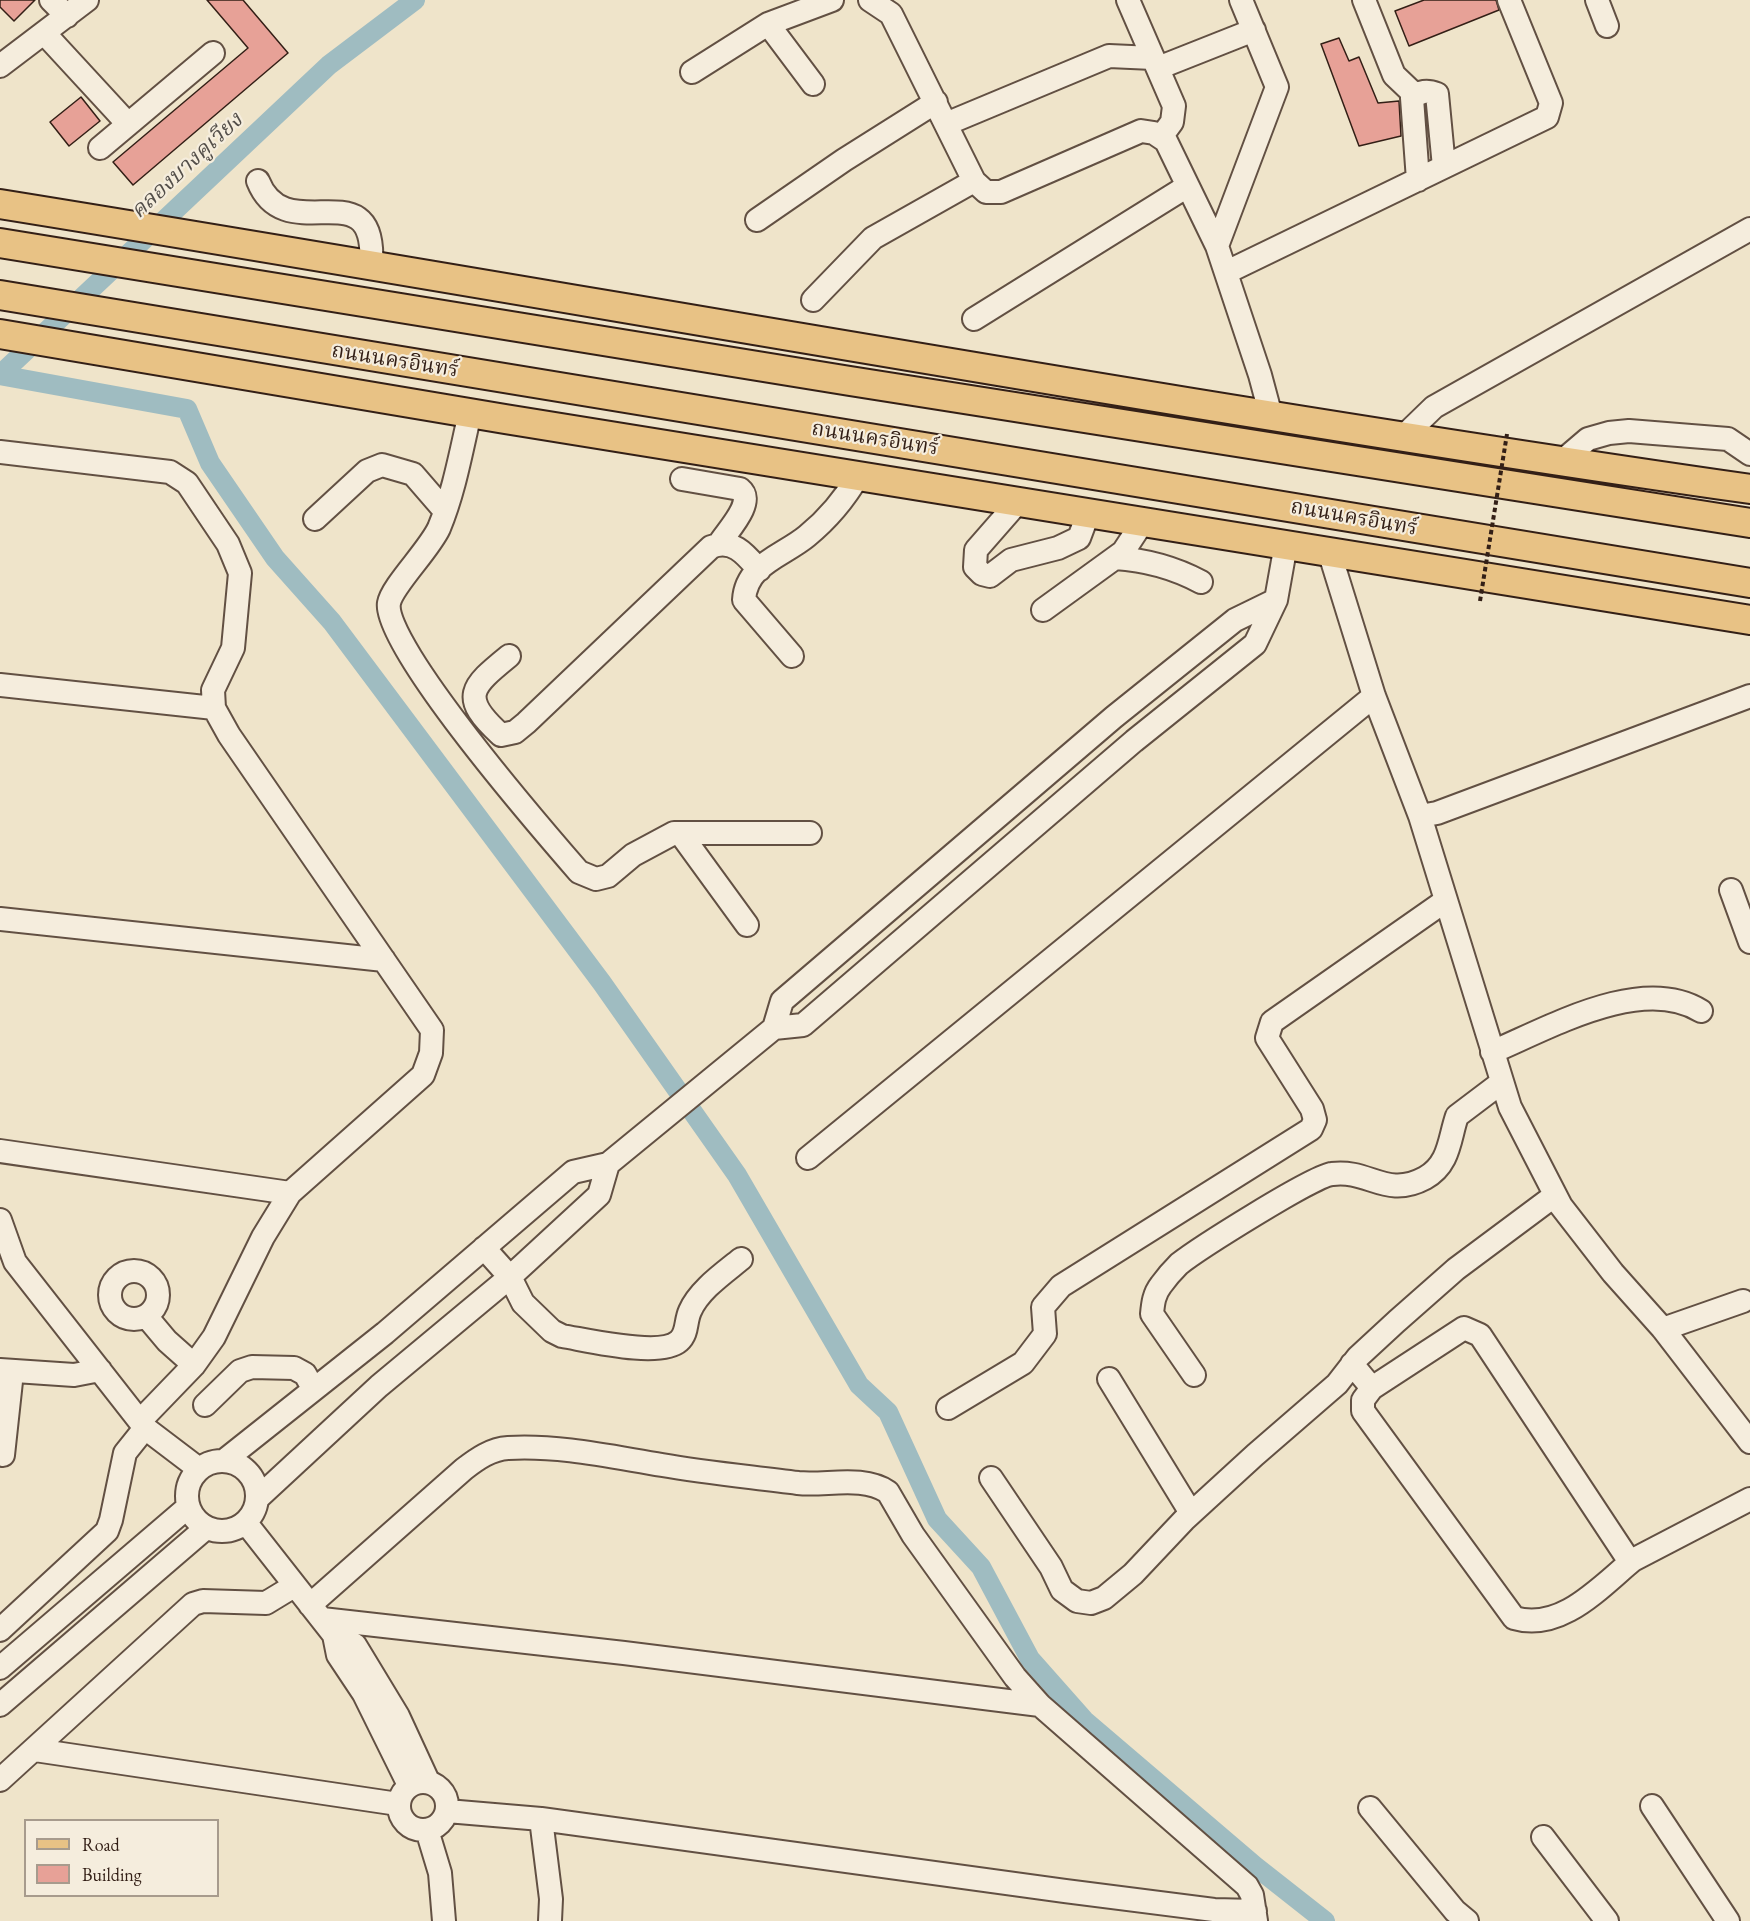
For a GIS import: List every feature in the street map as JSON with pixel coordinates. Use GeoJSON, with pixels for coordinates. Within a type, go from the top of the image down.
{"type":"FeatureCollection","features":[{"type":"Feature","properties":{"kind":"main road"},"geometry":{"type":"LineString","coordinates":[[0,204],[188,233],[1033,378],[1561,462],[1750,489]]}},
{"type":"Feature","properties":{"kind":"main road"},"geometry":{"type":"LineString","coordinates":[[13,245],[850,381],[1750,523]]}},
{"type":"Feature","properties":{"kind":"main road","name":"ถนนนครอินทร์"},"geometry":{"type":"LineString","coordinates":[[4,296],[1750,583]]}},
{"type":"Feature","properties":{"kind":"main road","name":"ถนนนครอินทร์"},"geometry":{"type":"LineString","coordinates":[[0,334],[470,414],[1207,534],[1329,550],[1750,620]]}},
{"type":"Feature","properties":{"kind":"main road"},"geometry":{"type":"LineString","coordinates":[[850,381],[1033,378]]}},
{"type":"Feature","properties":{"kind":"main road"},"geometry":{"type":"LineString","coordinates":[[998,459],[1207,534]]}},
{"type":"Feature","properties":{"kind":"street"},"geometry":{"type":"LineString","coordinates":[[0,66],[45,34],[59,8],[87,0]]}},
{"type":"Feature","properties":{"kind":"street"},"geometry":{"type":"LineString","coordinates":[[692,72],[768,24],[832,0]]}},
{"type":"Feature","properties":{"kind":"street"},"geometry":{"type":"LineString","coordinates":[[870,0],[891,14],[974,181],[986,192],[996,194],[1141,131],[1161,137],[1166,141],[1186,187],[1217,246],[1227,272],[1271,416]]}},
{"type":"Feature","properties":{"kind":"street"},"geometry":{"type":"LineString","coordinates":[[1128,0],[1175,110],[1172,122],[1161,137]]}},
{"type":"Feature","properties":{"kind":"street"},"geometry":{"type":"LineString","coordinates":[[1217,246],[1276,93],[1276,83],[1241,0]]}},
{"type":"Feature","properties":{"kind":"street"},"geometry":{"type":"LineString","coordinates":[[1227,272],[1541,120],[1550,111],[1551,103],[1509,0]]}},
{"type":"Feature","properties":{"kind":"street"},"geometry":{"type":"LineString","coordinates":[[1597,0],[1606,26]]}},
{"type":"Feature","properties":{"kind":"street"},"geometry":{"type":"LineString","coordinates":[[1367,1],[1394,75],[1415,95]]}},
{"type":"Feature","properties":{"kind":"street"},"geometry":{"type":"LineString","coordinates":[[768,24],[813,84]]}},
{"type":"Feature","properties":{"kind":"street"},"geometry":{"type":"LineString","coordinates":[[946,124],[1109,56],[1156,63],[1254,30]]}},
{"type":"Feature","properties":{"kind":"street"},"geometry":{"type":"LineString","coordinates":[[45,34],[128,124]]}},
{"type":"Feature","properties":{"kind":"street"},"geometry":{"type":"LineString","coordinates":[[100,148],[213,53]]}},
{"type":"Feature","properties":{"kind":"street"},"geometry":{"type":"LineString","coordinates":[[1418,180],[1412,98],[1415,95],[1430,91],[1437,94],[1444,167]]}},
{"type":"Feature","properties":{"kind":"street"},"geometry":{"type":"LineString","coordinates":[[757,220],[844,160],[936,102]]}},
{"type":"Feature","properties":{"kind":"street"},"geometry":{"type":"LineString","coordinates":[[258,181],[264,196],[280,207],[306,213],[349,213],[359,217],[370,233],[373,243],[371,266]]}},
{"type":"Feature","properties":{"kind":"street"},"geometry":{"type":"LineString","coordinates":[[813,300],[873,238],[974,181]]}},
{"type":"Feature","properties":{"kind":"street"},"geometry":{"type":"LineString","coordinates":[[974,319],[1186,187]]}},
{"type":"Feature","properties":{"kind":"street"},"geometry":{"type":"LineString","coordinates":[[1403,437],[1434,407],[1750,229]]}},
{"type":"Feature","properties":{"kind":"street"},"geometry":{"type":"LineString","coordinates":[[470,414],[444,511],[428,546],[391,596],[388,606],[393,627],[432,689],[503,786],[579,872],[587,878],[596,879],[608,876],[633,855],[662,838],[680,833],[810,833]]}},
{"type":"Feature","properties":{"kind":"street"},"geometry":{"type":"LineString","coordinates":[[1561,462],[1588,439],[1609,433],[1629,432],[1728,439],[1750,454]]}},
{"type":"Feature","properties":{"kind":"street"},"geometry":{"type":"LineString","coordinates":[[0,453],[170,472],[187,483],[228,544],[240,573],[233,648],[213,690],[214,708],[229,735],[432,1030],[431,1053],[423,1075],[290,1193],[263,1238],[214,1337],[194,1365],[142,1425],[125,1453],[111,1521],[106,1531],[0,1630]]}},
{"type":"Feature","properties":{"kind":"street"},"geometry":{"type":"LineString","coordinates":[[315,519],[367,471],[382,465],[413,474],[444,511]]}},
{"type":"Feature","properties":{"kind":"street"},"geometry":{"type":"LineString","coordinates":[[792,656],[744,600],[745,590],[768,559],[805,538],[841,505],[858,476]]}},
{"type":"Feature","properties":{"kind":"street"},"geometry":{"type":"LineString","coordinates":[[682,479],[740,489],[745,493],[743,509],[719,544]]}},
{"type":"Feature","properties":{"kind":"street"},"geometry":{"type":"LineString","coordinates":[[1018,502],[976,550],[975,567],[982,574],[990,576],[1011,560],[1058,548],[1079,538],[1088,514]]}},
{"type":"Feature","properties":{"kind":"street"},"geometry":{"type":"LineString","coordinates":[[1043,610],[1123,552],[1142,523]]}},
{"type":"Feature","properties":{"kind":"street"},"geometry":{"type":"LineString","coordinates":[[509,656],[479,680],[473,692],[481,712],[501,735],[515,732],[711,547],[719,544],[736,547],[759,570]]}},
{"type":"Feature","properties":{"kind":"street"},"geometry":{"type":"LineString","coordinates":[[225,1460],[385,1333],[573,1172],[608,1164],[774,1028],[803,1025],[1134,741],[1255,644],[1276,600],[1286,544]]}},
{"type":"Feature","properties":{"kind":"street"},"geometry":{"type":"LineString","coordinates":[[1329,550],[1374,696],[1420,816],[1510,1107],[1554,1196],[1613,1273],[1663,1329],[1750,1442]]}},
{"type":"Feature","properties":{"kind":"street"},"geometry":{"type":"LineString","coordinates":[[1115,558],[1142,560],[1169,567],[1201,582]]}},
{"type":"Feature","properties":{"kind":"street"},"geometry":{"type":"LineString","coordinates":[[774,1028],[782,1001],[1114,717],[1235,620],[1276,600]]}},
{"type":"Feature","properties":{"kind":"street"},"geometry":{"type":"LineString","coordinates":[[1191,655],[1210,680]]}},
{"type":"Feature","properties":{"kind":"street"},"geometry":{"type":"LineString","coordinates":[[0,685],[214,708]]}},
{"type":"Feature","properties":{"kind":"street"},"geometry":{"type":"LineString","coordinates":[[808,1158],[1374,696]]}},
{"type":"Feature","properties":{"kind":"street"},"geometry":{"type":"LineString","coordinates":[[1420,816],[1437,813],[1750,696]]}},
{"type":"Feature","properties":{"kind":"street"},"geometry":{"type":"LineString","coordinates":[[1114,717],[1134,741]]}},
{"type":"Feature","properties":{"kind":"street"},"geometry":{"type":"LineString","coordinates":[[680,833],[747,925]]}},
{"type":"Feature","properties":{"kind":"street"},"geometry":{"type":"LineString","coordinates":[[1731,890],[1750,942]]}},
{"type":"Feature","properties":{"kind":"street"},"geometry":{"type":"LineString","coordinates":[[902,898],[923,922]]}},
{"type":"Feature","properties":{"kind":"street"},"geometry":{"type":"LineString","coordinates":[[948,1408],[1023,1363],[1045,1334],[1043,1307],[1061,1286],[1311,1129],[1315,1120],[1312,1110],[1267,1038],[1272,1022],[1445,901]]}},
{"type":"Feature","properties":{"kind":"street"},"geometry":{"type":"LineString","coordinates":[[0,919],[384,960]]}},
{"type":"Feature","properties":{"kind":"street"},"geometry":{"type":"LineString","coordinates":[[1492,1052],[1586,1013],[1632,999],[1674,999],[1701,1011]]}},
{"type":"Feature","properties":{"kind":"street"},"geometry":{"type":"LineString","coordinates":[[1194,1375],[1152,1314],[1156,1292],[1180,1264],[1276,1202],[1330,1174],[1349,1174],[1386,1186],[1404,1186],[1425,1178],[1438,1168],[1446,1157],[1457,1116],[1502,1082]]}},
{"type":"Feature","properties":{"kind":"street"},"geometry":{"type":"LineString","coordinates":[[0,1150],[290,1193]]}},
{"type":"Feature","properties":{"kind":"street"},"geometry":{"type":"LineString","coordinates":[[258,1498],[379,1386],[510,1277],[599,1195],[608,1164]]}},
{"type":"Feature","properties":{"kind":"street"},"geometry":{"type":"LineString","coordinates":[[991,1478],[1051,1567],[1062,1590],[1077,1601],[1090,1603],[1104,1598],[1133,1574],[1191,1513],[1337,1384],[1353,1364],[1456,1269],[1554,1196]]}},
{"type":"Feature","properties":{"kind":"street"},"geometry":{"type":"LineString","coordinates":[[0,1220],[15,1262],[142,1425],[199,1469]]}},
{"type":"Feature","properties":{"kind":"street"},"geometry":{"type":"LineString","coordinates":[[484,1248],[510,1277],[523,1303],[552,1331],[562,1336],[630,1347],[669,1347],[685,1333],[690,1310],[709,1286],[741,1259]]}},
{"type":"Feature","properties":{"kind":"street"},"geometry":{"type":"LineString","coordinates":[[1663,1329],[1743,1301]]}},
{"type":"Feature","properties":{"kind":"street"},"geometry":{"type":"LineString","coordinates":[[146,1316],[167,1341],[194,1365]]}},
{"type":"Feature","properties":{"kind":"street"},"geometry":{"type":"LineString","coordinates":[[1633,1560],[1626,1556],[1480,1335],[1474,1330],[1464,1328],[1372,1388],[1363,1400],[1364,1411],[1514,1618],[1536,1622],[1550,1620],[1579,1605],[1633,1560],[1750,1499]]}},
{"type":"Feature","properties":{"kind":"street"},"geometry":{"type":"LineString","coordinates":[[354,1356],[379,1386]]}},
{"type":"Feature","properties":{"kind":"street"},"geometry":{"type":"LineString","coordinates":[[1353,1364],[1372,1388]]}},
{"type":"Feature","properties":{"kind":"street"},"geometry":{"type":"LineString","coordinates":[[205,1405],[240,1371],[252,1367],[294,1368],[305,1374],[313,1388]]}},
{"type":"Feature","properties":{"kind":"street"},"geometry":{"type":"LineString","coordinates":[[3,1455],[6,1371],[74,1375],[100,1370]]}},
{"type":"Feature","properties":{"kind":"street"},"geometry":{"type":"LineString","coordinates":[[1109,1379],[1191,1513]]}},
{"type":"Feature","properties":{"kind":"street"},"geometry":{"type":"LineString","coordinates":[[322,1620],[464,1470],[484,1455],[506,1448],[558,1449],[666,1466],[803,1483],[866,1484],[888,1492],[913,1535],[1015,1677],[1040,1705],[1247,1886],[1255,1916],[542,1819],[447,1811]]}},
{"type":"Feature","properties":{"kind":"street"},"geometry":{"type":"LineString","coordinates":[[225,1460],[238,1464],[249,1473],[256,1485],[258,1498],[254,1512],[246,1523],[233,1530],[220,1532],[206,1528],[195,1519],[188,1507],[186,1493],[190,1480],[199,1469],[211,1462],[225,1460]]}},
{"type":"Feature","properties":{"kind":"street"},"geometry":{"type":"LineString","coordinates":[[0,1668],[188,1507]]}},
{"type":"Feature","properties":{"kind":"street"},"geometry":{"type":"LineString","coordinates":[[246,1523],[322,1620],[338,1655],[418,1783],[444,1792],[447,1811],[443,1820],[427,1830],[409,1826],[402,1819],[398,1804],[402,1792],[418,1783]]}},
{"type":"Feature","properties":{"kind":"street"},"geometry":{"type":"LineString","coordinates":[[3,1696],[206,1528]]}},
{"type":"Feature","properties":{"kind":"street"},"geometry":{"type":"LineString","coordinates":[[0,1780],[194,1604],[203,1601],[266,1603],[294,1586]]}},
{"type":"Feature","properties":{"kind":"street"},"geometry":{"type":"LineString","coordinates":[[322,1620],[624,1653],[1040,1705]]}},
{"type":"Feature","properties":{"kind":"street"},"geometry":{"type":"LineString","coordinates":[[35,1750],[398,1804]]}},
{"type":"Feature","properties":{"kind":"street"},"geometry":{"type":"LineString","coordinates":[[1652,1806],[1728,1921]]}},
{"type":"Feature","properties":{"kind":"street"},"geometry":{"type":"LineString","coordinates":[[1370,1808],[1467,1921]]}},
{"type":"Feature","properties":{"kind":"street"},"geometry":{"type":"LineString","coordinates":[[542,1819],[551,1899],[549,1921]]}},
{"type":"Feature","properties":{"kind":"street"},"geometry":{"type":"LineString","coordinates":[[427,1830],[440,1873],[444,1921]]}},
{"type":"Feature","properties":{"kind":"street"},"geometry":{"type":"LineString","coordinates":[[1543,1837],[1606,1921]]}},
{"type":"Feature","properties":{"kind":"path"},"geometry":{"type":"LineString","coordinates":[[1480,601],[1507,434]]}},
{"type":"Feature","properties":{"kind":"building"},"geometry":{"type":"Polygon","coordinates":[[[0,0],[35,0],[14,21],[0,7],[0,0]]]}},
{"type":"Feature","properties":{"kind":"building"},"geometry":{"type":"Polygon","coordinates":[[[207,0],[243,0],[288,53],[133,185],[113,162],[248,48],[207,0]]]}},
{"type":"Feature","properties":{"kind":"building"},"geometry":{"type":"Polygon","coordinates":[[[1424,0],[1496,0],[1499,10],[1409,46],[1395,11],[1424,0]]]}},
{"type":"Feature","properties":{"kind":"building"},"geometry":{"type":"Polygon","coordinates":[[[1339,38],[1349,61],[1359,57],[1378,103],[1399,101],[1401,136],[1359,146],[1321,44],[1339,38]]]}},
{"type":"Feature","properties":{"kind":"building"},"geometry":{"type":"Polygon","coordinates":[[[81,97],[100,121],[69,146],[50,122],[81,97]]]}},
{"type":"Feature","properties":{"kind":"waterway","name":"คลองบางคูเวียง"},"geometry":{"type":"LineString","coordinates":[[0,375],[329,65],[415,0]]}},
{"type":"Feature","properties":{"kind":"waterway"},"geometry":{"type":"LineString","coordinates":[[0,375],[187,409],[210,463],[275,558],[332,622],[602,983],[737,1175],[859,1385],[888,1412],[937,1519],[981,1567],[1030,1659],[1084,1720],[1255,1866],[1325,1921]]}}]}
